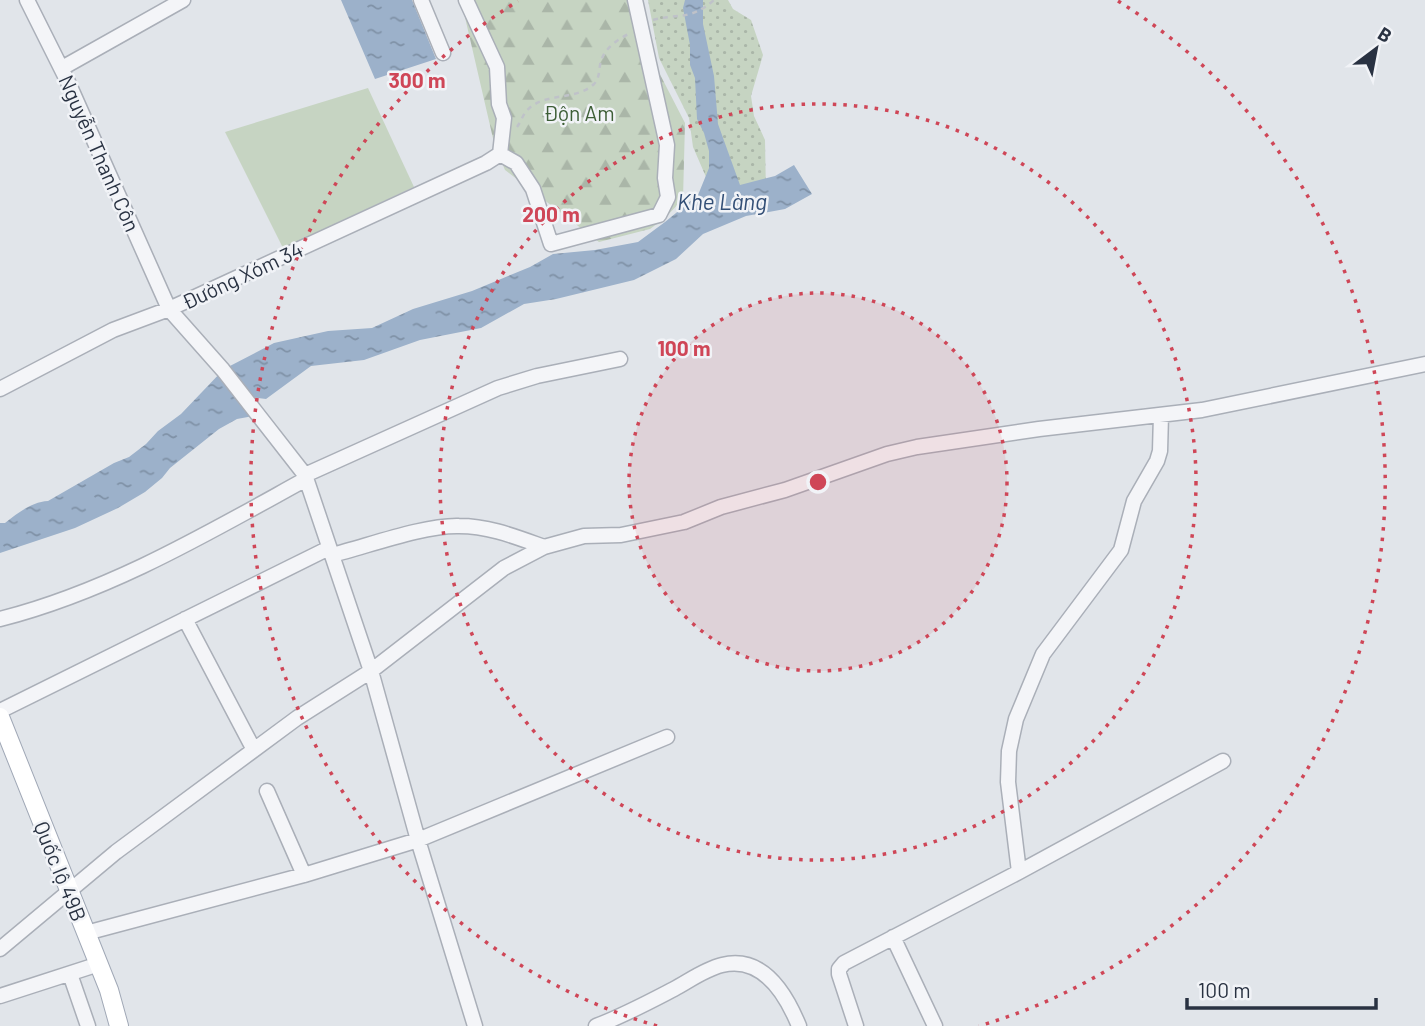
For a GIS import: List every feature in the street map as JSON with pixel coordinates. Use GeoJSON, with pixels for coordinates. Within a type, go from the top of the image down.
{"type":"FeatureCollection","features":[{"type":"Feature","properties":{"kind":"main road","name":"Quốc lộ 49B"},"geometry":{"type":"LineString","coordinates":[[0,719],[99,964],[119,1026]]}},
{"type":"Feature","properties":{"kind":"street","name":"Nguyễn Thanh Côn"},"geometry":{"type":"LineString","coordinates":[[27,0],[62,68],[169,309],[223,370],[306,477],[371,671],[418,840],[475,1026]]}},
{"type":"Feature","properties":{"kind":"street"},"geometry":{"type":"LineString","coordinates":[[62,68],[183,0]]}},
{"type":"Feature","properties":{"kind":"street"},"geometry":{"type":"LineString","coordinates":[[421,0],[443,53]]}},
{"type":"Feature","properties":{"kind":"street"},"geometry":{"type":"LineString","coordinates":[[466,0],[496,67],[499,104],[504,118],[500,154],[516,163],[533,189],[551,244],[659,215],[668,197],[665,178],[667,145],[635,0]]}},
{"type":"Feature","properties":{"kind":"street","name":"Đường Xóm 34"},"geometry":{"type":"LineString","coordinates":[[0,389],[113,330],[169,309],[500,154]]}},
{"type":"Feature","properties":{"kind":"street"},"geometry":{"type":"LineString","coordinates":[[0,619],[72,595],[145,566],[306,477],[498,387],[620,359]]}},
{"type":"Feature","properties":{"kind":"street"},"geometry":{"type":"LineString","coordinates":[[0,949],[116,852],[297,718],[371,671],[477,587],[544,547],[584,536],[621,535],[684,522],[887,454],[917,447],[1228,405],[1425,364]]}},
{"type":"Feature","properties":{"kind":"street"},"geometry":{"type":"LineString","coordinates":[[1019,872],[1008,782],[1009,751],[1016,719],[1043,654],[1121,550],[1134,501],[1160,451],[1161,415]]}},
{"type":"Feature","properties":{"kind":"street"},"geometry":{"type":"LineString","coordinates":[[0,710],[185,619],[330,552],[433,528],[460,526],[504,533],[544,547]]}},
{"type":"Feature","properties":{"kind":"street"},"geometry":{"type":"LineString","coordinates":[[185,619],[254,750]]}},
{"type":"Feature","properties":{"kind":"street"},"geometry":{"type":"LineString","coordinates":[[86,933],[304,875],[418,840],[667,737]]}},
{"type":"Feature","properties":{"kind":"street"},"geometry":{"type":"LineString","coordinates":[[856,1026],[839,969],[844,963],[1223,761]]}},
{"type":"Feature","properties":{"kind":"street"},"geometry":{"type":"LineString","coordinates":[[267,791],[304,875]]}},
{"type":"Feature","properties":{"kind":"street"},"geometry":{"type":"LineString","coordinates":[[893,937],[935,1026]]}},
{"type":"Feature","properties":{"kind":"street"},"geometry":{"type":"LineString","coordinates":[[596,1026],[717,967],[735,963],[756,969],[777,984],[792,1007],[799,1026]]}},
{"type":"Feature","properties":{"kind":"street"},"geometry":{"type":"LineString","coordinates":[[0,996],[99,964]]}},
{"type":"Feature","properties":{"kind":"street"},"geometry":{"type":"LineString","coordinates":[[70,974],[88,1026]]}},
{"type":"Feature","properties":{"kind":"path"},"geometry":{"type":"LineString","coordinates":[[517,128],[526,112],[538,104],[582,92],[594,83],[598,78],[602,57],[620,38],[642,28],[654,18],[684,17],[705,8],[714,0]]}},
{"type":"Feature","properties":{"kind":"green space","name":"Độn Am"},"geometry":{"type":"Polygon","coordinates":[[[461,0],[635,0],[650,55],[685,123],[683,199],[665,218],[650,229],[599,242],[505,170],[495,147],[461,0]]]}},
{"type":"Feature","properties":{"kind":"green space"},"geometry":{"type":"Polygon","coordinates":[[[648,0],[728,0],[733,9],[751,20],[763,55],[751,96],[754,116],[765,140],[766,194],[692,230],[706,177],[693,147],[689,118],[659,58],[648,0]]]}},
{"type":"Feature","properties":{"kind":"green space"},"geometry":{"type":"Polygon","coordinates":[[[368,88],[414,187],[283,248],[225,132],[368,88]]]}},
{"type":"Feature","properties":{"kind":"water"},"geometry":{"type":"Polygon","coordinates":[[[341,0],[412,0],[436,59],[375,79],[341,0]]]}},
{"type":"Feature","properties":{"kind":"water","name":"Khe Làng"},"geometry":{"type":"Polygon","coordinates":[[[685,0],[703,0],[703,24],[714,76],[718,124],[740,185],[775,176],[794,165],[812,194],[785,209],[746,216],[703,234],[676,259],[634,280],[524,304],[481,328],[420,340],[364,360],[311,366],[266,399],[250,397],[228,367],[274,343],[328,331],[372,328],[413,309],[472,291],[530,267],[553,254],[638,242],[698,195],[709,168],[709,151],[697,119],[695,78],[690,65],[690,45],[683,8],[685,0]]]}},
{"type":"Feature","properties":{"kind":"water"},"geometry":{"type":"Polygon","coordinates":[[[223,370],[259,415],[237,419],[219,429],[145,492],[118,508],[75,528],[0,553],[0,523],[5,523],[30,506],[48,501],[129,457],[181,414],[223,370]]]}}]}
